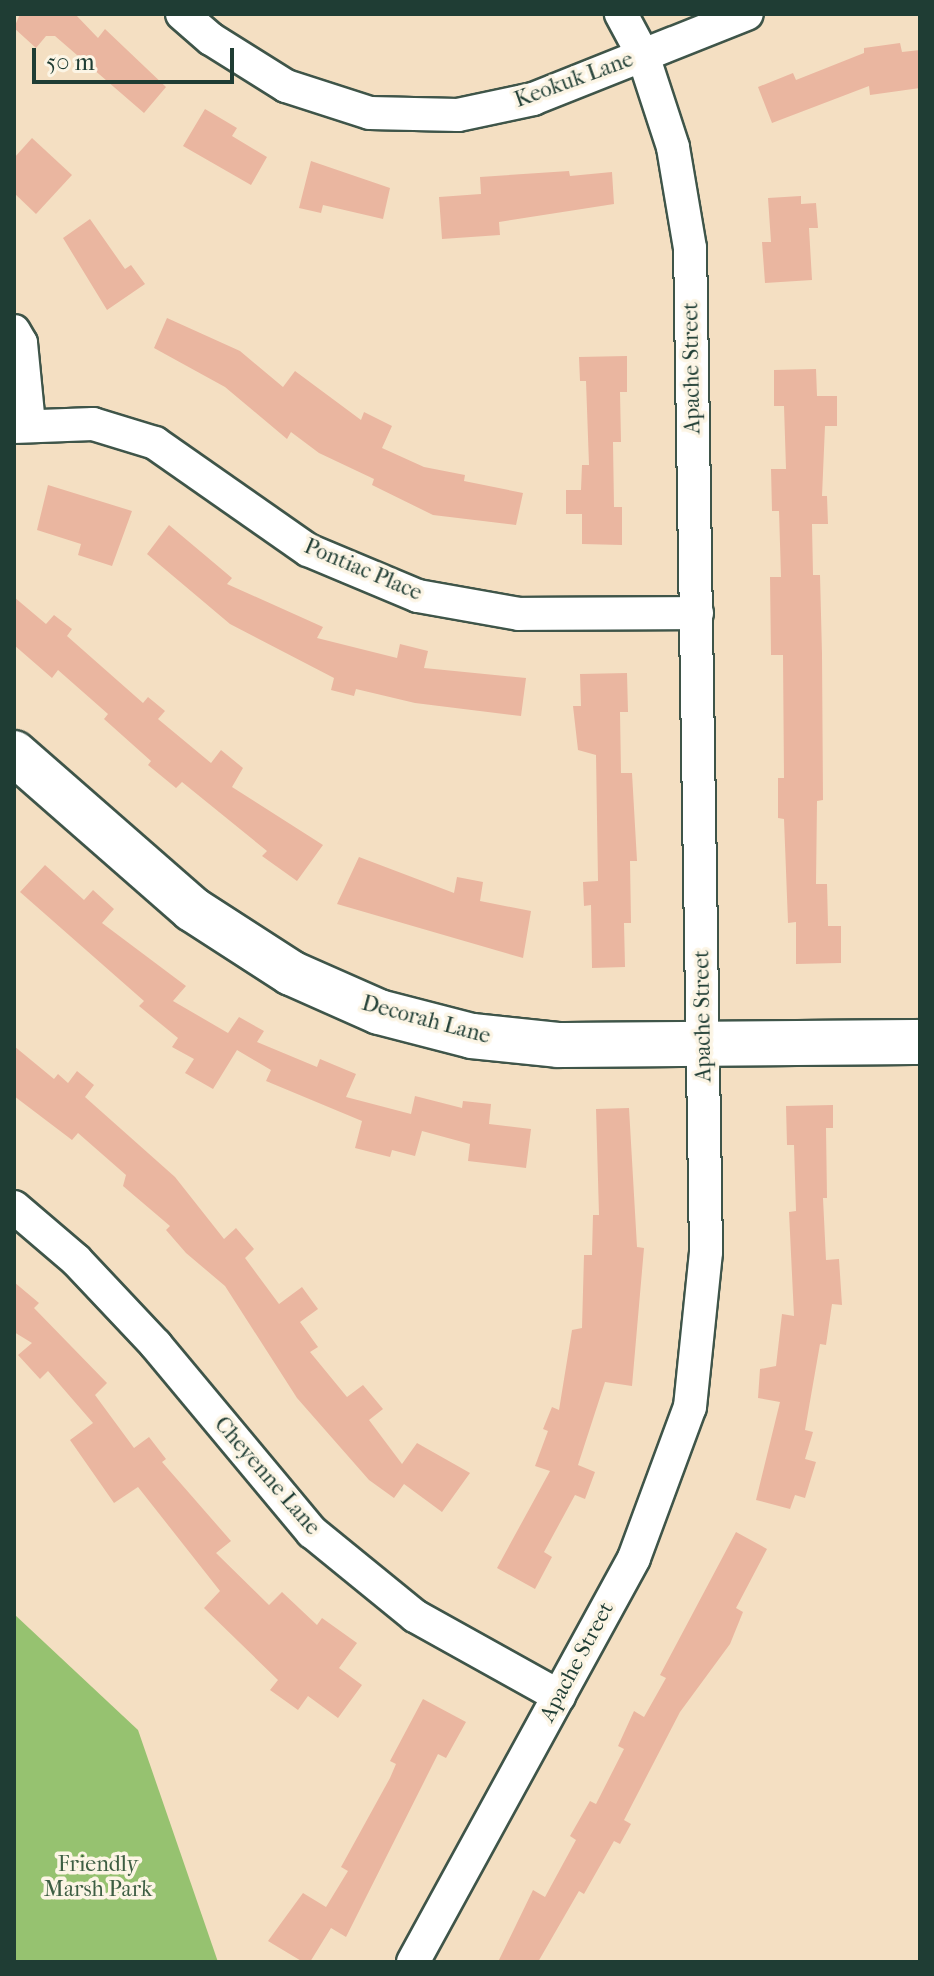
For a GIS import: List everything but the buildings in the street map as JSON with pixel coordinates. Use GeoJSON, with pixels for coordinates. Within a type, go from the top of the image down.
{"type":"FeatureCollection","features":[{"type":"Feature","properties":{"kind":"street","name":"Keokuk Lane"},"geometry":{"type":"LineString","coordinates":[[182,14],[211,39],[286,86],[370,113],[458,115],[518,103],[747,14]]}},
{"type":"Feature","properties":{"kind":"street","name":"Apache Street"},"geometry":{"type":"LineString","coordinates":[[413,1962],[634,1558],[690,1407],[706,1252],[690,248],[673,147],[643,55],[621,14]]}},
{"type":"Feature","properties":{"kind":"street"},"geometry":{"type":"LineString","coordinates":[[14,331],[21,343],[22,425]]}},
{"type":"Feature","properties":{"kind":"street","name":"Pontiac Place"},"geometry":{"type":"LineString","coordinates":[[22,425],[93,424],[155,443],[308,550],[418,596],[519,614],[697,613]]}},
{"type":"Feature","properties":{"kind":"street","name":"Decorah Lane"},"geometry":{"type":"LineString","coordinates":[[14,753],[192,909],[291,973],[379,1012],[472,1036],[558,1045],[920,1042]]}},
{"type":"Feature","properties":{"kind":"street","name":"Cheyenne Lane"},"geometry":{"type":"LineString","coordinates":[[14,1207],[76,1260],[156,1345],[312,1532],[415,1616],[559,1696]]}},
{"type":"Feature","properties":{"kind":"green space","name":"Friendly Marsh Park"},"geometry":{"type":"Polygon","coordinates":[[[14,1614],[138,1730],[218,1962],[14,1962],[14,1614]]]}}]}
